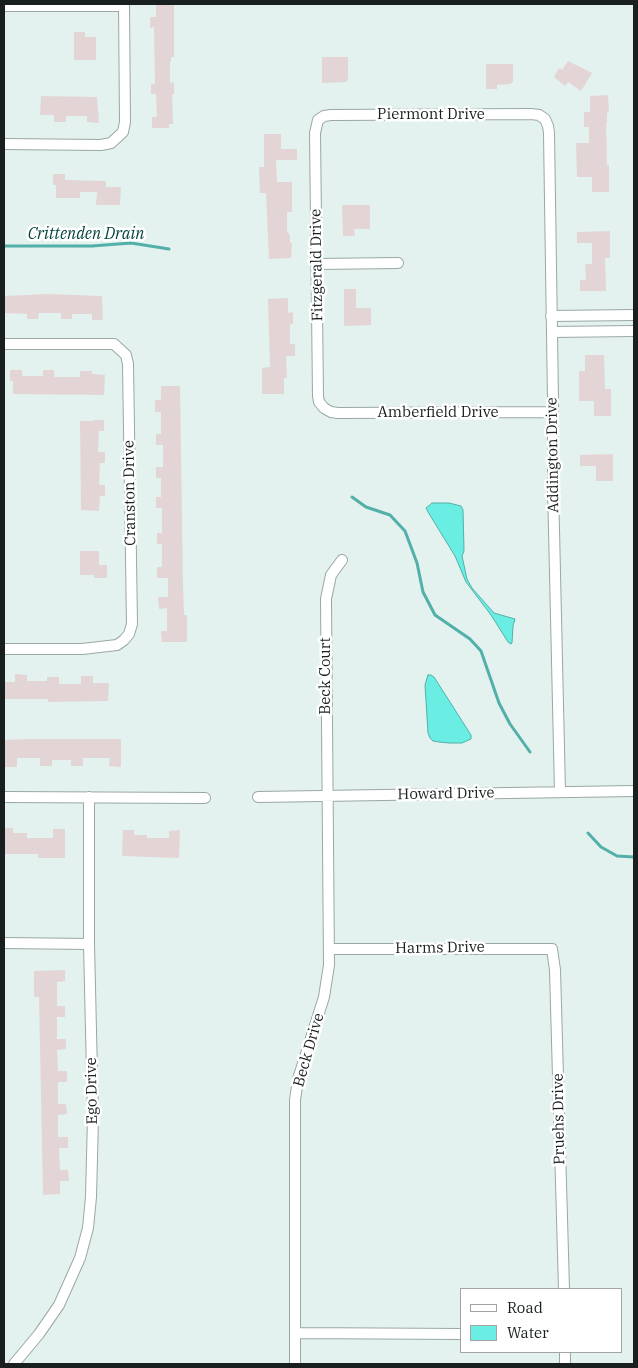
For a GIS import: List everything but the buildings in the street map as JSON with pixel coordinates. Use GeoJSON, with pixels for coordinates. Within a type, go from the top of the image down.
{"type":"FeatureCollection","features":[{"type":"Feature","properties":{"kind":"street"},"geometry":{"type":"LineString","coordinates":[[4,6],[124,5],[125,122],[123,132],[111,143],[100,145],[4,144]]}},
{"type":"Feature","properties":{"kind":"street","name":"Piermont Drive"},"geometry":{"type":"LineString","coordinates":[[318,120],[324,116],[331,115],[531,114],[545,119]]}},
{"type":"Feature","properties":{"kind":"street","name":"Addington Drive"},"geometry":{"type":"LineString","coordinates":[[545,119],[549,134],[560,792]]}},
{"type":"Feature","properties":{"kind":"street","name":"Fitzgerald Drive"},"geometry":{"type":"LineString","coordinates":[[318,120],[315,133],[318,396],[319,402],[324,408]]}},
{"type":"Feature","properties":{"kind":"street"},"geometry":{"type":"LineString","coordinates":[[317,264],[398,263]]}},
{"type":"Feature","properties":{"kind":"street"},"geometry":{"type":"LineString","coordinates":[[551,316],[634,315]]}},
{"type":"Feature","properties":{"kind":"street"},"geometry":{"type":"LineString","coordinates":[[552,332],[634,331]]}},
{"type":"Feature","properties":{"kind":"street","name":"Cranston Drive"},"geometry":{"type":"LineString","coordinates":[[4,344],[114,344],[126,355],[129,393],[132,624],[129,634],[116,645],[82,650],[4,649]]}},
{"type":"Feature","properties":{"kind":"street","name":"Amberfield Drive"},"geometry":{"type":"LineString","coordinates":[[324,408],[338,413],[553,412]]}},
{"type":"Feature","properties":{"kind":"street","name":"Beck Court"},"geometry":{"type":"LineString","coordinates":[[327,796],[326,599],[331,576],[342,560]]}},
{"type":"Feature","properties":{"kind":"street","name":"Howard Drive"},"geometry":{"type":"LineString","coordinates":[[258,798],[634,791]]}},
{"type":"Feature","properties":{"kind":"street","name":"Beck Drive"},"geometry":{"type":"LineString","coordinates":[[295,1364],[295,1100],[298,1079],[324,997],[329,965],[327,796]]}},
{"type":"Feature","properties":{"kind":"street"},"geometry":{"type":"LineString","coordinates":[[4,797],[205,798]]}},
{"type":"Feature","properties":{"kind":"street","name":"Ego Drive"},"geometry":{"type":"LineString","coordinates":[[14,1364],[39,1334],[59,1305],[80,1258],[88,1228],[91,1197],[93,1117],[89,944],[89,798]]}},
{"type":"Feature","properties":{"kind":"street"},"geometry":{"type":"LineString","coordinates":[[4,943],[89,944]]}},
{"type":"Feature","properties":{"kind":"street","name":"Harms Drive"},"geometry":{"type":"LineString","coordinates":[[329,949],[552,949]]}},
{"type":"Feature","properties":{"kind":"street","name":"Pruehs Drive"},"geometry":{"type":"LineString","coordinates":[[552,949],[555,970],[564,1288]]}},
{"type":"Feature","properties":{"kind":"street"},"geometry":{"type":"LineString","coordinates":[[295,1333],[460,1334]]}},
{"type":"Feature","properties":{"kind":"water"},"geometry":{"type":"Polygon","coordinates":[[[432,503],[449,503],[461,506],[463,510],[464,551],[462,556],[467,579],[472,588],[494,613],[515,619],[511,644],[466,582],[455,556],[426,508],[432,503]]]}},
{"type":"Feature","properties":{"kind":"water"},"geometry":{"type":"Polygon","coordinates":[[[428,675],[434,677],[471,735],[471,739],[462,743],[449,743],[433,741],[430,738],[428,733],[425,685],[428,675]]]}},
{"type":"Feature","properties":{"kind":"waterway","name":"Crittenden Drain"},"geometry":{"type":"LineString","coordinates":[[4,246],[92,246],[131,243],[169,249]]}},
{"type":"Feature","properties":{"kind":"waterway","name":"Crittenden Drain"},"geometry":{"type":"LineString","coordinates":[[352,497],[366,507],[390,515],[405,531],[417,563],[423,592],[435,615],[470,639],[481,651],[499,703],[510,724],[530,752]]}},
{"type":"Feature","properties":{"kind":"waterway","name":"Crittenden Drain"},"geometry":{"type":"LineString","coordinates":[[588,833],[601,847],[617,856],[634,857]]}}]}
